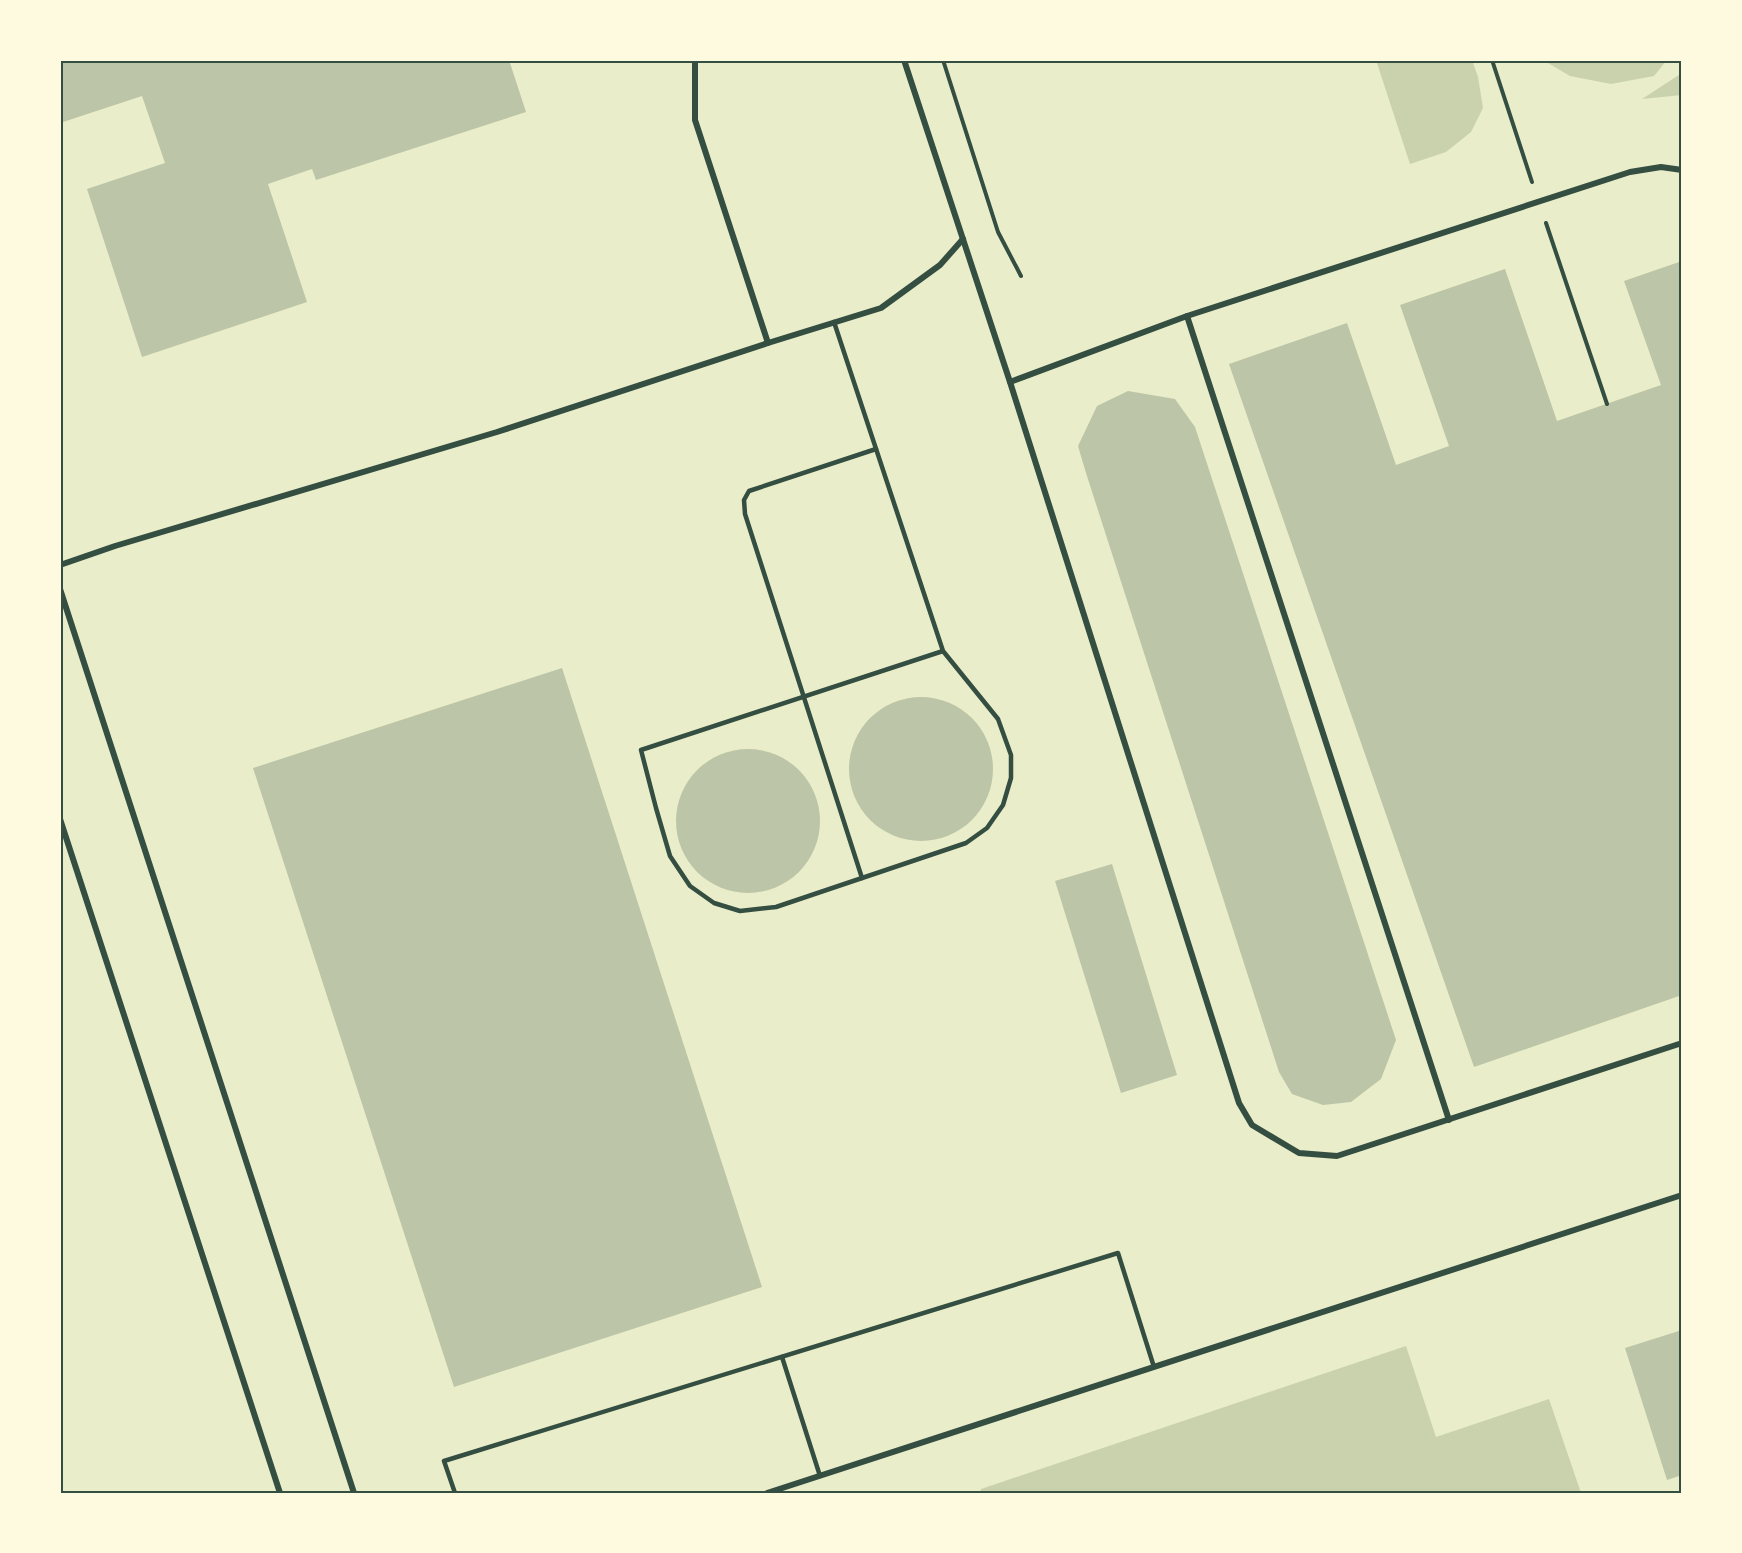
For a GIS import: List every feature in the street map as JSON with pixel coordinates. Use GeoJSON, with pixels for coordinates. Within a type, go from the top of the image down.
{"type":"FeatureCollection","features":[{"type":"Feature","properties":{"kind":"street"},"geometry":{"type":"LineString","coordinates":[[695,60],[695,120],[768,343]]}},
{"type":"Feature","properties":{"kind":"street"},"geometry":{"type":"LineString","coordinates":[[904,60],[1010,382],[1239,1102],[1252,1125],[1299,1153],[1337,1156],[1682,1044]]}},
{"type":"Feature","properties":{"kind":"street"},"geometry":{"type":"LineString","coordinates":[[1010,382],[1187,316],[1630,172],[1661,167],[1682,170]]}},
{"type":"Feature","properties":{"kind":"street"},"geometry":{"type":"LineString","coordinates":[[60,565],[115,546],[497,432],[881,308],[940,265],[963,239]]}},
{"type":"Feature","properties":{"kind":"street"},"geometry":{"type":"LineString","coordinates":[[1187,316],[1449,1120]]}},
{"type":"Feature","properties":{"kind":"street"},"geometry":{"type":"LineString","coordinates":[[60,589],[354,1493]]}},
{"type":"Feature","properties":{"kind":"street"},"geometry":{"type":"LineString","coordinates":[[60,819],[280,1493]]}},
{"type":"Feature","properties":{"kind":"street"},"geometry":{"type":"LineString","coordinates":[[767,1493],[1682,1195]]}},
{"type":"Feature","properties":{"kind":"lane"},"geometry":{"type":"LineString","coordinates":[[834,322],[943,651],[998,719],[1011,755],[1011,778],[1003,805],[987,828],[966,843],[776,907],[740,911],[714,903],[690,886],[670,856],[641,750],[943,651]]}},
{"type":"Feature","properties":{"kind":"lane"},"geometry":{"type":"LineString","coordinates":[[862,878],[745,514],[744,500],[749,491],[876,448]]}},
{"type":"Feature","properties":{"kind":"lane"},"geometry":{"type":"LineString","coordinates":[[455,1493],[444,1461],[1118,1253],[1155,1367]]}},
{"type":"Feature","properties":{"kind":"lane"},"geometry":{"type":"LineString","coordinates":[[782,1357],[819,1476]]}},
{"type":"Feature","properties":{"kind":"path"},"geometry":{"type":"LineString","coordinates":[[943,60],[998,232],[1021,276]]}},
{"type":"Feature","properties":{"kind":"path"},"geometry":{"type":"LineString","coordinates":[[1492,60],[1607,404]]}},
{"type":"Feature","properties":{"kind":"green space"},"geometry":{"type":"Polygon","coordinates":[[[1376,60],[1472,60],[1478,77],[1483,108],[1471,132],[1446,152],[1410,164],[1376,60]]]}},
{"type":"Feature","properties":{"kind":"green space"},"geometry":{"type":"Polygon","coordinates":[[[1543,60],[1667,60],[1654,76],[1611,84],[1570,76],[1543,60]]]}},
{"type":"Feature","properties":{"kind":"green space"},"geometry":{"type":"Polygon","coordinates":[[[1682,73],[1682,95],[1642,99],[1682,73]]]}},
{"type":"Feature","properties":{"kind":"green space"},"geometry":{"type":"Polygon","coordinates":[[[1406,1346],[1436,1437],[1549,1399],[1581,1493],[980,1493],[981,1489],[1406,1346]]]}},
{"type":"Feature","properties":{"kind":"building"},"geometry":{"type":"Polygon","coordinates":[[[60,60],[509,60],[526,112],[316,180],[312,169],[268,184],[307,302],[142,357],[87,189],[165,163],[142,96],[60,123],[60,60]]]}},
{"type":"Feature","properties":{"kind":"building"},"geometry":{"type":"Polygon","coordinates":[[[1682,261],[1682,995],[1474,1067],[1229,364],[1347,323],[1396,465],[1449,446],[1400,305],[1505,269],[1557,421],[1661,385],[1624,281],[1682,261]]]}},
{"type":"Feature","properties":{"kind":"building"},"geometry":{"type":"Polygon","coordinates":[[[1128,391],[1175,399],[1195,427],[1396,1040],[1381,1079],[1351,1102],[1323,1105],[1292,1094],[1279,1072],[1086,473],[1078,446],[1097,406],[1128,391]]]}},
{"type":"Feature","properties":{"kind":"building"},"geometry":{"type":"Polygon","coordinates":[[[562,668],[762,1287],[454,1387],[253,768],[562,668]]]}},
{"type":"Feature","properties":{"kind":"building"},"geometry":{"type":"Polygon","coordinates":[[[921,697],[949,702],[972,718],[988,741],[993,769],[988,797],[972,820],[949,836],[921,841],[893,836],[870,820],[854,797],[849,769],[854,741],[870,718],[893,702],[921,697]]]}},
{"type":"Feature","properties":{"kind":"building"},"geometry":{"type":"Polygon","coordinates":[[[748,749],[762,750],[776,755],[799,770],[814,793],[819,807],[819,835],[814,849],[799,872],[776,887],[762,892],[748,893],[734,892],[720,887],[697,872],[682,849],[677,835],[676,821],[677,807],[682,793],[697,770],[720,755],[734,750],[748,749]]]}},
{"type":"Feature","properties":{"kind":"building"},"geometry":{"type":"Polygon","coordinates":[[[1112,864],[1177,1075],[1121,1093],[1055,881],[1112,864]]]}},
{"type":"Feature","properties":{"kind":"building"},"geometry":{"type":"Polygon","coordinates":[[[1682,1330],[1682,1475],[1667,1480],[1625,1348],[1682,1330]]]}}]}
